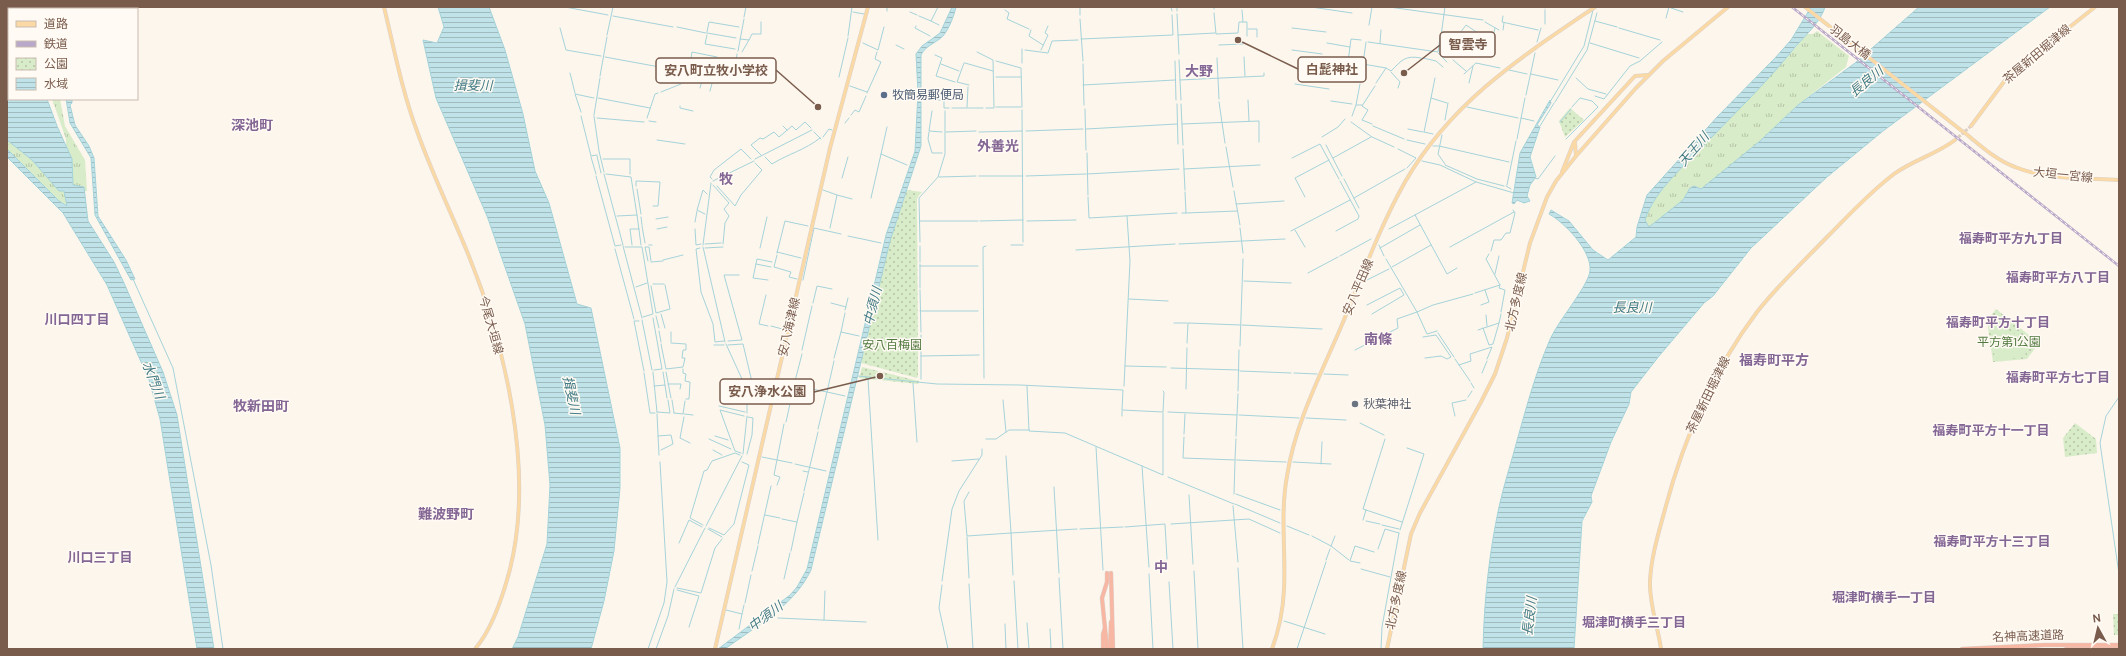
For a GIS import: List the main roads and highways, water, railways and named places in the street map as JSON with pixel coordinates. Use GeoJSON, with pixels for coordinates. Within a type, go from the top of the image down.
{"type":"FeatureCollection","features":[{"type":"Feature","properties":{"kind":"highway"},"geometry":{"type":"LineString","coordinates":[[1106,649],[1102,598],[1109,573],[1113,649]]}},
{"type":"Feature","properties":{"kind":"highway"},"geometry":{"type":"LineString","coordinates":[[1110,649],[1112,611]]}},
{"type":"Feature","properties":{"kind":"highway"},"geometry":{"type":"LineString","coordinates":[[1103,649],[1102,634],[1105,628]]}},
{"type":"Feature","properties":{"kind":"highway","name":"名神高速道路"},"geometry":{"type":"LineString","coordinates":[[1962,649],[2045,645],[2119,645]]}},
{"type":"Feature","properties":{"kind":"highway","name":"名神高速道路"},"geometry":{"type":"LineString","coordinates":[[2066,649],[2119,649]]}},
{"type":"Feature","properties":{"kind":"main road","name":"今尾大垣線"},"geometry":{"type":"LineString","coordinates":[[384,7],[414,124],[468,255],[492,324],[508,390],[518,448],[520,497],[513,557],[500,601],[486,633],[475,649]]}},
{"type":"Feature","properties":{"kind":"main road","name":"安八海津線"},"geometry":{"type":"LineString","coordinates":[[715,649],[830,148],[868,7]]}},
{"type":"Feature","properties":{"kind":"main road","name":"安八平田線"},"geometry":{"type":"LineString","coordinates":[[1272,649],[1283,607],[1286,484],[1295,440],[1393,203],[1420,159],[1440,132],[1470,98],[1512,64],[1595,7]]}},
{"type":"Feature","properties":{"kind":"main road","name":"北方多度線"},"geometry":{"type":"LineString","coordinates":[[1387,649],[1401,574],[1414,526],[1482,402],[1495,374],[1507,338],[1530,244],[1547,197],[1556,181],[1576,156],[1648,75],[1728,7]]}},
{"type":"Feature","properties":{"kind":"main road","name":"羽島大橋"},"geometry":{"type":"LineString","coordinates":[[1805,7],[1951,122]]}},
{"type":"Feature","properties":{"kind":"main road","name":"茶屋新田堀津線"},"geometry":{"type":"LineString","coordinates":[[1971,126],[2009,75],[2095,7]]}},
{"type":"Feature","properties":{"kind":"main road"},"geometry":{"type":"LineString","coordinates":[[1556,181],[1563,170],[1572,146],[1578,138],[1630,80],[1638,75],[1648,75]]}},
{"type":"Feature","properties":{"kind":"main road","name":"大垣一宮線"},"geometry":{"type":"LineString","coordinates":[[1951,122],[1998,158],[2016,168],[2043,175],[2119,180]]}},
{"type":"Feature","properties":{"kind":"main road"},"geometry":{"type":"LineString","coordinates":[[1576,156],[1574,147],[1578,138]]}},
{"type":"Feature","properties":{"kind":"main road","name":"茶屋新田堀津線"},"geometry":{"type":"LineString","coordinates":[[1661,649],[1650,593],[1652,562],[1679,458],[1708,390],[1726,357],[1758,311],[1796,269],[1873,192],[1895,173],[1955,140]]}},
{"type":"Feature","properties":{"kind":"water","name":"揖斐川"},"geometry":{"type":"Polygon","coordinates":[[[438,7],[489,7],[505,50],[523,114],[535,171],[549,203],[577,304],[591,308],[620,448],[620,488],[614,551],[604,601],[591,649],[512,649],[518,637],[547,544],[550,485],[545,425],[525,324],[487,216],[436,98],[423,40],[437,43],[444,27],[438,7]]]}},
{"type":"Feature","properties":{"kind":"water","name":"中須川"},"geometry":{"type":"Polygon","coordinates":[[[952,7],[956,7],[951,22],[945,33],[925,49],[921,55],[921,146],[890,241],[811,570],[804,583],[784,605],[725,649],[718,649],[790,595],[797,587],[807,569],[886,235],[915,151],[918,93],[916,54],[922,46],[940,33],[952,7]]]}},
{"type":"Feature","properties":{"kind":"water","name":"長良川"},"geometry":{"type":"Polygon","coordinates":[[[1811,7],[1825,7],[1817,23],[1775,71],[1663,188],[1645,220],[1649,227],[1683,200],[1690,188],[1694,186],[1701,189],[1760,141],[1798,105],[1855,63],[1919,7],[2050,7],[1883,131],[1827,177],[1751,248],[1713,296],[1704,303],[1659,356],[1631,392],[1629,404],[1611,442],[1591,496],[1592,502],[1582,521],[1574,649],[1483,649],[1486,596],[1495,524],[1521,425],[1544,353],[1558,325],[1584,286],[1590,271],[1587,255],[1582,247],[1570,231],[1549,214],[1551,210],[1569,221],[1593,250],[1608,260],[1636,237],[1637,227],[1647,195],[1717,117],[1791,40],[1811,7]]]}},
{"type":"Feature","properties":{"kind":"water","name":"水門川"},"geometry":{"type":"Polygon","coordinates":[[[8,73],[8,100],[47,100],[72,159],[73,185],[84,187],[88,221],[114,262],[163,372],[177,415],[214,649],[197,649],[160,419],[149,380],[107,285],[63,213],[7,157],[7,149],[59,201],[67,206],[64,191],[59,191],[32,160],[7,140],[8,73]]]}},
{"type":"Feature","properties":{"kind":"water"},"geometry":{"type":"Polygon","coordinates":[[[66,100],[72,100],[70,105],[75,125],[89,146],[94,158],[98,216],[126,260],[135,279],[131,280],[95,215],[91,158],[70,123],[66,100]]]}},
{"type":"Feature","properties":{"kind":"water"},"geometry":{"type":"Polygon","coordinates":[[[1550,100],[1551,103],[1537,125],[1540,127],[1530,157],[1536,177],[1530,185],[1527,196],[1530,201],[1524,203],[1517,200],[1514,204],[1512,203],[1520,153],[1550,100]]]}},
{"type":"Feature","properties":{"kind":"waterway"},"geometry":{"type":"LineString","coordinates":[[565,7],[608,15]]}},
{"type":"Feature","properties":{"kind":"waterway"},"geometry":{"type":"LineString","coordinates":[[607,35],[613,7]]}},
{"type":"Feature","properties":{"kind":"waterway"},"geometry":{"type":"LineString","coordinates":[[744,17],[746,7]]}},
{"type":"Feature","properties":{"kind":"waterway"},"geometry":{"type":"LineString","coordinates":[[848,36],[852,7]]}},
{"type":"Feature","properties":{"kind":"waterway"},"geometry":{"type":"LineString","coordinates":[[938,7],[931,21],[939,25]]}},
{"type":"Feature","properties":{"kind":"waterway"},"geometry":{"type":"LineString","coordinates":[[1080,7],[1080,15]]}},
{"type":"Feature","properties":{"kind":"waterway"},"geometry":{"type":"LineString","coordinates":[[1171,7],[1172,11]]}},
{"type":"Feature","properties":{"kind":"waterway"},"geometry":{"type":"LineString","coordinates":[[1311,7],[1352,13]]}},
{"type":"Feature","properties":{"kind":"waterway"},"geometry":{"type":"LineString","coordinates":[[1369,25],[1372,7]]}},
{"type":"Feature","properties":{"kind":"waterway"},"geometry":{"type":"LineString","coordinates":[[1389,7],[1483,20]]}},
{"type":"Feature","properties":{"kind":"waterway"},"geometry":{"type":"LineString","coordinates":[[1441,36],[1445,7]]}},
{"type":"Feature","properties":{"kind":"waterway"},"geometry":{"type":"LineString","coordinates":[[1666,18],[1669,7]]}},
{"type":"Feature","properties":{"kind":"waterway"},"geometry":{"type":"LineString","coordinates":[[1671,8],[1683,12]]}},
{"type":"Feature","properties":{"kind":"waterway"},"geometry":{"type":"LineString","coordinates":[[1005,10],[1009,13],[1007,19],[1029,29]]}},
{"type":"Feature","properties":{"kind":"waterway"},"geometry":{"type":"LineString","coordinates":[[1242,10],[1243,22]]}},
{"type":"Feature","properties":{"kind":"waterway"},"geometry":{"type":"LineString","coordinates":[[1545,10],[1545,24]]}},
{"type":"Feature","properties":{"kind":"waterway"},"geometry":{"type":"LineString","coordinates":[[1550,102],[1584,46],[1593,10]]}},
{"type":"Feature","properties":{"kind":"waterway"},"geometry":{"type":"LineString","coordinates":[[853,12],[864,14]]}},
{"type":"Feature","properties":{"kind":"waterway"},"geometry":{"type":"LineString","coordinates":[[910,12],[917,15]]}},
{"type":"Feature","properties":{"kind":"waterway"},"geometry":{"type":"LineString","coordinates":[[1214,13],[1216,34],[1238,33],[1239,22],[1247,22],[1247,36]]}},
{"type":"Feature","properties":{"kind":"waterway"},"geometry":{"type":"LineString","coordinates":[[1555,102],[1587,50],[1597,13]]}},
{"type":"Feature","properties":{"kind":"waterway"},"geometry":{"type":"LineString","coordinates":[[1177,14],[1179,54]]}},
{"type":"Feature","properties":{"kind":"waterway"},"geometry":{"type":"LineString","coordinates":[[1081,39],[1173,35],[1172,15]]}},
{"type":"Feature","properties":{"kind":"waterway"},"geometry":{"type":"LineString","coordinates":[[613,16],[673,27]]}},
{"type":"Feature","properties":{"kind":"waterway"},"geometry":{"type":"LineString","coordinates":[[919,16],[931,21]]}},
{"type":"Feature","properties":{"kind":"waterway"},"geometry":{"type":"LineString","coordinates":[[1503,16],[1502,22],[1538,30]]}},
{"type":"Feature","properties":{"kind":"waterway"},"geometry":{"type":"LineString","coordinates":[[738,51],[744,19]]}},
{"type":"Feature","properties":{"kind":"waterway"},"geometry":{"type":"LineString","coordinates":[[1080,19],[1083,61]]}},
{"type":"Feature","properties":{"kind":"waterway"},"geometry":{"type":"LineString","coordinates":[[1595,21],[1617,27]]}},
{"type":"Feature","properties":{"kind":"waterway"},"geometry":{"type":"LineString","coordinates":[[707,32],[709,22],[739,27]]}},
{"type":"Feature","properties":{"kind":"waterway"},"geometry":{"type":"LineString","coordinates":[[740,39],[749,40],[752,34],[761,34],[761,22]]}},
{"type":"Feature","properties":{"kind":"waterway"},"geometry":{"type":"LineString","coordinates":[[1485,22],[1499,30]]}},
{"type":"Feature","properties":{"kind":"waterway"},"geometry":{"type":"LineString","coordinates":[[1503,30],[1504,23]]}},
{"type":"Feature","properties":{"kind":"waterway"},"geometry":{"type":"LineString","coordinates":[[1441,36],[1451,39],[1457,37],[1466,25],[1478,33]]}},
{"type":"Feature","properties":{"kind":"waterway"},"geometry":{"type":"LineString","coordinates":[[916,26],[915,28],[930,36]]}},
{"type":"Feature","properties":{"kind":"waterway"},"geometry":{"type":"LineString","coordinates":[[1041,50],[1048,35],[1045,33],[1048,26]]}},
{"type":"Feature","properties":{"kind":"waterway"},"geometry":{"type":"LineString","coordinates":[[677,27],[706,33]]}},
{"type":"Feature","properties":{"kind":"waterway"},"geometry":{"type":"LineString","coordinates":[[863,43],[878,50],[884,27]]}},
{"type":"Feature","properties":{"kind":"waterway"},"geometry":{"type":"LineString","coordinates":[[560,28],[566,50],[601,56]]}},
{"type":"Feature","properties":{"kind":"waterway"},"geometry":{"type":"LineString","coordinates":[[1292,28],[1326,32]]}},
{"type":"Feature","properties":{"kind":"waterway"},"geometry":{"type":"LineString","coordinates":[[1491,45],[1495,28]]}},
{"type":"Feature","properties":{"kind":"waterway"},"geometry":{"type":"LineString","coordinates":[[1537,42],[1541,28]]}},
{"type":"Feature","properties":{"kind":"waterway"},"geometry":{"type":"LineString","coordinates":[[1619,28],[1660,40]]}},
{"type":"Feature","properties":{"kind":"waterway"},"geometry":{"type":"LineString","coordinates":[[1248,29],[1257,29],[1257,37]]}},
{"type":"Feature","properties":{"kind":"waterway"},"geometry":{"type":"LineString","coordinates":[[1031,30],[1029,36],[1043,45]]}},
{"type":"Feature","properties":{"kind":"waterway"},"geometry":{"type":"LineString","coordinates":[[1380,43],[1381,30]]}},
{"type":"Feature","properties":{"kind":"waterway"},"geometry":{"type":"LineString","coordinates":[[707,33],[736,38]]}},
{"type":"Feature","properties":{"kind":"waterway"},"geometry":{"type":"LineString","coordinates":[[1178,35],[1215,33]]}},
{"type":"Feature","properties":{"kind":"waterway"},"geometry":{"type":"LineString","coordinates":[[707,35],[705,44],[735,49]]}},
{"type":"Feature","properties":{"kind":"waterway"},"geometry":{"type":"LineString","coordinates":[[600,76],[607,37]]}},
{"type":"Feature","properties":{"kind":"waterway"},"geometry":{"type":"LineString","coordinates":[[839,77],[848,38]]}},
{"type":"Feature","properties":{"kind":"waterway"},"geometry":{"type":"LineString","coordinates":[[1368,42],[1438,52],[1440,38]]}},
{"type":"Feature","properties":{"kind":"waterway"},"geometry":{"type":"LineString","coordinates":[[1359,64],[1348,62],[1351,39],[1361,40]]}},
{"type":"Feature","properties":{"kind":"waterway"},"geometry":{"type":"LineString","coordinates":[[742,52],[749,40]]}},
{"type":"Feature","properties":{"kind":"waterway"},"geometry":{"type":"LineString","coordinates":[[1025,50],[1048,53],[1052,41],[1078,40]]}},
{"type":"Feature","properties":{"kind":"waterway"},"geometry":{"type":"LineString","coordinates":[[1366,42],[1363,64],[1386,68]]}},
{"type":"Feature","properties":{"kind":"waterway"},"geometry":{"type":"LineString","coordinates":[[1595,96],[1604,99],[1630,66],[1640,61],[1662,42]]}},
{"type":"Feature","properties":{"kind":"waterway"},"geometry":{"type":"LineString","coordinates":[[1327,43],[1350,47]]}},
{"type":"Feature","properties":{"kind":"waterway"},"geometry":{"type":"LineString","coordinates":[[1590,43],[1639,58]]}},
{"type":"Feature","properties":{"kind":"waterway"},"geometry":{"type":"LineString","coordinates":[[1219,45],[1243,44]]}},
{"type":"Feature","properties":{"kind":"waterway"},"geometry":{"type":"LineString","coordinates":[[896,45],[904,49]]}},
{"type":"Feature","properties":{"kind":"waterway"},"geometry":{"type":"LineString","coordinates":[[1022,49],[1022,63]]}},
{"type":"Feature","properties":{"kind":"waterway"},"geometry":{"type":"LineString","coordinates":[[1292,50],[1322,54]]}},
{"type":"Feature","properties":{"kind":"waterway"},"geometry":{"type":"LineString","coordinates":[[689,71],[692,52],[717,57]]}},
{"type":"Feature","properties":{"kind":"waterway"},"geometry":{"type":"LineString","coordinates":[[867,93],[881,62],[875,59],[877,52]]}},
{"type":"Feature","properties":{"kind":"waterway"},"geometry":{"type":"LineString","coordinates":[[977,52],[993,60],[994,108],[986,108]]}},
{"type":"Feature","properties":{"kind":"waterway"},"geometry":{"type":"LineString","coordinates":[[1438,53],[1447,62]]}},
{"type":"Feature","properties":{"kind":"waterway"},"geometry":{"type":"LineString","coordinates":[[1526,95],[1535,53]]}},
{"type":"Feature","properties":{"kind":"waterway"},"geometry":{"type":"LineString","coordinates":[[710,72],[736,61],[737,54]]}},
{"type":"Feature","properties":{"kind":"waterway"},"geometry":{"type":"LineString","coordinates":[[935,55],[942,58],[936,76],[955,82]]}},
{"type":"Feature","properties":{"kind":"waterway"},"geometry":{"type":"LineString","coordinates":[[605,57],[665,68]]}},
{"type":"Feature","properties":{"kind":"waterway"},"geometry":{"type":"LineString","coordinates":[[1244,57],[1245,76]]}},
{"type":"Feature","properties":{"kind":"waterway"},"geometry":{"type":"LineString","coordinates":[[1376,83],[1386,68],[1391,71],[1404,59],[1411,57],[1421,58]]}},
{"type":"Feature","properties":{"kind":"waterway"},"geometry":{"type":"LineString","coordinates":[[1217,58],[1219,99]]}},
{"type":"Feature","properties":{"kind":"waterway"},"geometry":{"type":"LineString","coordinates":[[1423,58],[1436,61],[1443,67]]}},
{"type":"Feature","properties":{"kind":"waterway"},"geometry":{"type":"LineString","coordinates":[[1179,60],[1181,100]]}},
{"type":"Feature","properties":{"kind":"waterway"},"geometry":{"type":"LineString","coordinates":[[1453,60],[1466,71]]}},
{"type":"Feature","properties":{"kind":"waterway"},"geometry":{"type":"LineString","coordinates":[[996,61],[1021,68],[1022,107]]}},
{"type":"Feature","properties":{"kind":"waterway"},"geometry":{"type":"LineString","coordinates":[[1175,61],[1176,100]]}},
{"type":"Feature","properties":{"kind":"waterway"},"geometry":{"type":"LineString","coordinates":[[691,62],[715,66]]}},
{"type":"Feature","properties":{"kind":"waterway"},"geometry":{"type":"LineString","coordinates":[[964,63],[957,82],[969,85]]}},
{"type":"Feature","properties":{"kind":"waterway"},"geometry":{"type":"LineString","coordinates":[[965,63],[993,71]]}},
{"type":"Feature","properties":{"kind":"waterway"},"geometry":{"type":"LineString","coordinates":[[1464,74],[1476,63],[1500,68]]}},
{"type":"Feature","properties":{"kind":"waterway"},"geometry":{"type":"LineString","coordinates":[[941,64],[959,71]]}},
{"type":"Feature","properties":{"kind":"waterway"},"geometry":{"type":"LineString","coordinates":[[1083,64],[1084,105]]}},
{"type":"Feature","properties":{"kind":"waterway"},"geometry":{"type":"LineString","coordinates":[[1360,81],[1363,64]]}},
{"type":"Feature","properties":{"kind":"waterway"},"geometry":{"type":"LineString","coordinates":[[1469,83],[1473,66]]}},
{"type":"Feature","properties":{"kind":"waterway"},"geometry":{"type":"LineString","coordinates":[[668,69],[687,72]]}},
{"type":"Feature","properties":{"kind":"waterway"},"geometry":{"type":"LineString","coordinates":[[1509,70],[1527,74]]}},
{"type":"Feature","properties":{"kind":"waterway"},"geometry":{"type":"LineString","coordinates":[[1391,72],[1400,82],[1398,88]]}},
{"type":"Feature","properties":{"kind":"waterway"},"geometry":{"type":"LineString","coordinates":[[570,73],[575,93]]}},
{"type":"Feature","properties":{"kind":"waterway"},"geometry":{"type":"LineString","coordinates":[[695,78],[708,73]]}},
{"type":"Feature","properties":{"kind":"waterway"},"geometry":{"type":"LineString","coordinates":[[1180,80],[1264,76],[1264,73]]}},
{"type":"Feature","properties":{"kind":"waterway"},"geometry":{"type":"LineString","coordinates":[[721,79],[730,83],[733,76],[729,74]]}},
{"type":"Feature","properties":{"kind":"waterway"},"geometry":{"type":"LineString","coordinates":[[1531,74],[1558,80]]}},
{"type":"Feature","properties":{"kind":"waterway"},"geometry":{"type":"LineString","coordinates":[[710,91],[714,76]]}},
{"type":"Feature","properties":{"kind":"waterway"},"geometry":{"type":"LineString","coordinates":[[700,88],[703,77]]}},
{"type":"Feature","properties":{"kind":"waterway"},"geometry":{"type":"LineString","coordinates":[[996,77],[1021,77]]}},
{"type":"Feature","properties":{"kind":"waterway"},"geometry":{"type":"LineString","coordinates":[[594,115],[600,78]]}},
{"type":"Feature","properties":{"kind":"waterway"},"geometry":{"type":"LineString","coordinates":[[1435,78],[1431,98],[1447,103]]}},
{"type":"Feature","properties":{"kind":"waterway"},"geometry":{"type":"LineString","coordinates":[[1576,78],[1588,89],[1606,94]]}},
{"type":"Feature","properties":{"kind":"waterway"},"geometry":{"type":"LineString","coordinates":[[683,83],[693,79]]}},
{"type":"Feature","properties":{"kind":"waterway"},"geometry":{"type":"LineString","coordinates":[[1083,85],[1175,80]]}},
{"type":"Feature","properties":{"kind":"waterway"},"geometry":{"type":"LineString","coordinates":[[661,92],[681,84]]}},
{"type":"Feature","properties":{"kind":"waterway"},"geometry":{"type":"LineString","coordinates":[[1295,84],[1329,89]]}},
{"type":"Feature","properties":{"kind":"waterway"},"geometry":{"type":"LineString","coordinates":[[1356,105],[1360,84]]}},
{"type":"Feature","properties":{"kind":"waterway"},"geometry":{"type":"LineString","coordinates":[[850,86],[867,92]]}},
{"type":"Feature","properties":{"kind":"waterway"},"geometry":{"type":"LineString","coordinates":[[1372,124],[1362,120],[1368,110],[1362,106],[1375,86]]}},
{"type":"Feature","properties":{"kind":"waterway"},"geometry":{"type":"LineString","coordinates":[[967,107],[968,87]]}},
{"type":"Feature","properties":{"kind":"waterway"},"geometry":{"type":"LineString","coordinates":[[647,118],[655,94],[658,93]]}},
{"type":"Feature","properties":{"kind":"waterway"},"geometry":{"type":"LineString","coordinates":[[581,112],[575,94],[594,98]]}},
{"type":"Feature","properties":{"kind":"waterway"},"geometry":{"type":"LineString","coordinates":[[851,115],[855,110],[859,112],[866,96]]}},
{"type":"Feature","properties":{"kind":"waterway"},"geometry":{"type":"LineString","coordinates":[[925,97],[944,101],[944,108],[949,108]]}},
{"type":"Feature","properties":{"kind":"waterway"},"geometry":{"type":"LineString","coordinates":[[598,98],[650,108]]}},
{"type":"Feature","properties":{"kind":"waterway"},"geometry":{"type":"LineString","coordinates":[[1431,98],[1424,132],[1433,134]]}},
{"type":"Feature","properties":{"kind":"waterway"},"geometry":{"type":"LineString","coordinates":[[1517,139],[1525,98]]}},
{"type":"Feature","properties":{"kind":"waterway"},"geometry":{"type":"LineString","coordinates":[[1566,139],[1598,107],[1592,101],[1580,98],[1572,107]]}},
{"type":"Feature","properties":{"kind":"waterway"},"geometry":{"type":"LineString","coordinates":[[1248,100],[1249,121]]}},
{"type":"Feature","properties":{"kind":"waterway"},"geometry":{"type":"LineString","coordinates":[[1331,101],[1352,104]]}},
{"type":"Feature","properties":{"kind":"waterway"},"geometry":{"type":"LineString","coordinates":[[1219,102],[1225,143]]}},
{"type":"Feature","properties":{"kind":"waterway"},"geometry":{"type":"LineString","coordinates":[[1445,120],[1448,103]]}},
{"type":"Feature","properties":{"kind":"waterway"},"geometry":{"type":"LineString","coordinates":[[1540,126],[1554,103]]}},
{"type":"Feature","properties":{"kind":"waterway"},"geometry":{"type":"LineString","coordinates":[[1177,104],[1178,144]]}},
{"type":"Feature","properties":{"kind":"waterway"},"geometry":{"type":"LineString","coordinates":[[1181,104],[1183,145]]}},
{"type":"Feature","properties":{"kind":"waterway"},"geometry":{"type":"LineString","coordinates":[[1352,116],[1356,105],[1362,105]]}},
{"type":"Feature","properties":{"kind":"waterway"},"geometry":{"type":"LineString","coordinates":[[680,106],[680,108],[693,111]]}},
{"type":"Feature","properties":{"kind":"waterway"},"geometry":{"type":"LineString","coordinates":[[996,107],[1021,107]]}},
{"type":"Feature","properties":{"kind":"waterway"},"geometry":{"type":"LineString","coordinates":[[1467,107],[1518,118]]}},
{"type":"Feature","properties":{"kind":"waterway"},"geometry":{"type":"LineString","coordinates":[[952,108],[983,108]]}},
{"type":"Feature","properties":{"kind":"waterway"},"geometry":{"type":"LineString","coordinates":[[1085,109],[1086,150]]}},
{"type":"Feature","properties":{"kind":"waterway"},"geometry":{"type":"LineString","coordinates":[[1560,122],[1571,109]]}},
{"type":"Feature","properties":{"kind":"waterway"},"geometry":{"type":"LineString","coordinates":[[1022,110],[1023,242]]}},
{"type":"Feature","properties":{"kind":"waterway"},"geometry":{"type":"LineString","coordinates":[[932,111],[929,131],[942,132]]}},
{"type":"Feature","properties":{"kind":"waterway"},"geometry":{"type":"LineString","coordinates":[[920,242],[919,198],[938,177],[945,154],[945,111]]}},
{"type":"Feature","properties":{"kind":"waterway"},"geometry":{"type":"LineString","coordinates":[[581,116],[591,156],[597,155]]}},
{"type":"Feature","properties":{"kind":"waterway"},"geometry":{"type":"LineString","coordinates":[[594,116],[599,151],[604,172]]}},
{"type":"Feature","properties":{"kind":"waterway"},"geometry":{"type":"LineString","coordinates":[[597,118],[644,122]]}},
{"type":"Feature","properties":{"kind":"waterway"},"geometry":{"type":"LineString","coordinates":[[845,123],[849,118]]}},
{"type":"Feature","properties":{"kind":"waterway"},"geometry":{"type":"LineString","coordinates":[[1521,118],[1534,121]]}},
{"type":"Feature","properties":{"kind":"waterway"},"geometry":{"type":"LineString","coordinates":[[1322,137],[1338,127],[1345,119]]}},
{"type":"Feature","properties":{"kind":"waterway"},"geometry":{"type":"LineString","coordinates":[[649,121],[656,122]]}},
{"type":"Feature","properties":{"kind":"waterway"},"geometry":{"type":"LineString","coordinates":[[1182,124],[1259,121],[1259,142]]}},
{"type":"Feature","properties":{"kind":"waterway"},"geometry":{"type":"LineString","coordinates":[[761,155],[751,145],[760,138],[763,139],[774,132],[779,137],[792,126],[796,130],[805,122],[811,128]]}},
{"type":"Feature","properties":{"kind":"waterway"},"geometry":{"type":"LineString","coordinates":[[1351,122],[1372,137],[1394,147]]}},
{"type":"Feature","properties":{"kind":"waterway"},"geometry":{"type":"LineString","coordinates":[[1086,129],[1177,124]]}},
{"type":"Feature","properties":{"kind":"waterway"},"geometry":{"type":"LineString","coordinates":[[783,126],[787,130]]}},
{"type":"Feature","properties":{"kind":"waterway"},"geometry":{"type":"LineString","coordinates":[[1373,126],[1404,139]]}},
{"type":"Feature","properties":{"kind":"waterway"},"geometry":{"type":"LineString","coordinates":[[881,154],[887,127]]}},
{"type":"Feature","properties":{"kind":"waterway"},"geometry":{"type":"LineString","coordinates":[[823,137],[829,129],[832,130]]}},
{"type":"Feature","properties":{"kind":"waterway"},"geometry":{"type":"LineString","coordinates":[[1026,131],[1083,129]]}},
{"type":"Feature","properties":{"kind":"waterway"},"geometry":{"type":"LineString","coordinates":[[1408,129],[1423,132]]}},
{"type":"Feature","properties":{"kind":"waterway"},"geometry":{"type":"LineString","coordinates":[[755,159],[812,130]]}},
{"type":"Feature","properties":{"kind":"waterway"},"geometry":{"type":"LineString","coordinates":[[946,132],[976,131]]}},
{"type":"Feature","properties":{"kind":"waterway"},"geometry":{"type":"LineString","coordinates":[[979,132],[1022,131]]}},
{"type":"Feature","properties":{"kind":"waterway"},"geometry":{"type":"LineString","coordinates":[[814,132],[821,139]]}},
{"type":"Feature","properties":{"kind":"waterway"},"geometry":{"type":"LineString","coordinates":[[929,132],[928,139],[932,153],[942,153]]}},
{"type":"Feature","properties":{"kind":"waterway"},"geometry":{"type":"LineString","coordinates":[[1442,135],[1438,154],[1445,164]]}},
{"type":"Feature","properties":{"kind":"waterway"},"geometry":{"type":"LineString","coordinates":[[1333,158],[1371,137]]}},
{"type":"Feature","properties":{"kind":"waterway"},"geometry":{"type":"LineString","coordinates":[[765,157],[772,164],[808,146],[820,138]]}},
{"type":"Feature","properties":{"kind":"waterway"},"geometry":{"type":"LineString","coordinates":[[657,140],[685,144]]}},
{"type":"Feature","properties":{"kind":"waterway"},"geometry":{"type":"LineString","coordinates":[[1407,140],[1425,144]]}},
{"type":"Feature","properties":{"kind":"waterway"},"geometry":{"type":"LineString","coordinates":[[1507,185],[1516,141]]}},
{"type":"Feature","properties":{"kind":"waterway"},"geometry":{"type":"LineString","coordinates":[[1292,158],[1320,144],[1339,179]]}},
{"type":"Feature","properties":{"kind":"waterway"},"geometry":{"type":"LineString","coordinates":[[1326,145],[1342,176]]}},
{"type":"Feature","properties":{"kind":"waterway"},"geometry":{"type":"LineString","coordinates":[[1433,146],[1438,146]]}},
{"type":"Feature","properties":{"kind":"waterway"},"geometry":{"type":"LineString","coordinates":[[1439,146],[1509,162]]}},
{"type":"Feature","properties":{"kind":"waterway"},"geometry":{"type":"LineString","coordinates":[[1226,147],[1233,187]]}},
{"type":"Feature","properties":{"kind":"waterway"},"geometry":{"type":"LineString","coordinates":[[712,179],[710,177],[714,170],[741,149],[751,159]]}},
{"type":"Feature","properties":{"kind":"waterway"},"geometry":{"type":"LineString","coordinates":[[1183,149],[1185,190]]}},
{"type":"Feature","properties":{"kind":"waterway"},"geometry":{"type":"LineString","coordinates":[[1398,149],[1416,158],[1407,168]]}},
{"type":"Feature","properties":{"kind":"waterway"},"geometry":{"type":"LineString","coordinates":[[1087,153],[1088,195]]}},
{"type":"Feature","properties":{"kind":"waterway"},"geometry":{"type":"LineString","coordinates":[[871,198],[881,154],[907,165]]}},
{"type":"Feature","properties":{"kind":"waterway"},"geometry":{"type":"LineString","coordinates":[[597,156],[601,173]]}},
{"type":"Feature","properties":{"kind":"waterway"},"geometry":{"type":"LineString","coordinates":[[1535,178],[1538,179],[1555,156]]}},
{"type":"Feature","properties":{"kind":"waterway"},"geometry":{"type":"LineString","coordinates":[[591,157],[596,174]]}},
{"type":"Feature","properties":{"kind":"waterway"},"geometry":{"type":"LineString","coordinates":[[842,178],[848,157]]}},
{"type":"Feature","properties":{"kind":"waterway"},"geometry":{"type":"LineString","coordinates":[[603,159],[630,159],[630,174]]}},
{"type":"Feature","properties":{"kind":"waterway"},"geometry":{"type":"LineString","coordinates":[[1305,197],[1295,178],[1329,160]]}},
{"type":"Feature","properties":{"kind":"waterway"},"geometry":{"type":"LineString","coordinates":[[713,181],[754,161]]}},
{"type":"Feature","properties":{"kind":"waterway"},"geometry":{"type":"LineString","coordinates":[[1422,161],[1440,165],[1476,182],[1514,193]]}},
{"type":"Feature","properties":{"kind":"waterway"},"geometry":{"type":"LineString","coordinates":[[717,186],[735,206],[741,195],[762,170],[755,163]]}},
{"type":"Feature","properties":{"kind":"waterway"},"geometry":{"type":"LineString","coordinates":[[1184,169],[1260,165]]}},
{"type":"Feature","properties":{"kind":"waterway"},"geometry":{"type":"LineString","coordinates":[[1445,165],[1477,179],[1504,186]]}},
{"type":"Feature","properties":{"kind":"waterway"},"geometry":{"type":"LineString","coordinates":[[1087,174],[1179,169]]}},
{"type":"Feature","properties":{"kind":"waterway"},"geometry":{"type":"LineString","coordinates":[[1354,198],[1405,169]]}},
{"type":"Feature","properties":{"kind":"waterway"},"geometry":{"type":"LineString","coordinates":[[604,174],[623,245]]}},
{"type":"Feature","properties":{"kind":"waterway"},"geometry":{"type":"LineString","coordinates":[[606,174],[631,177],[637,215]]}},
{"type":"Feature","properties":{"kind":"waterway"},"geometry":{"type":"LineString","coordinates":[[1026,176],[1086,174]]}},
{"type":"Feature","properties":{"kind":"waterway"},"geometry":{"type":"LineString","coordinates":[[596,176],[615,246],[621,245]]}},
{"type":"Feature","properties":{"kind":"waterway"},"geometry":{"type":"LineString","coordinates":[[939,177],[976,176]]}},
{"type":"Feature","properties":{"kind":"waterway"},"geometry":{"type":"LineString","coordinates":[[979,176],[1023,176]]}},
{"type":"Feature","properties":{"kind":"waterway"},"geometry":{"type":"LineString","coordinates":[[1344,179],[1359,208]]}},
{"type":"Feature","properties":{"kind":"waterway"},"geometry":{"type":"LineString","coordinates":[[636,186],[636,181],[660,182],[658,206],[653,206]]}},
{"type":"Feature","properties":{"kind":"waterway"},"geometry":{"type":"LineString","coordinates":[[1336,231],[1358,219],[1359,216],[1340,181]]}},
{"type":"Feature","properties":{"kind":"waterway"},"geometry":{"type":"LineString","coordinates":[[1389,229],[1476,182]]}},
{"type":"Feature","properties":{"kind":"waterway"},"geometry":{"type":"LineString","coordinates":[[703,245],[711,183]]}},
{"type":"Feature","properties":{"kind":"waterway"},"geometry":{"type":"LineString","coordinates":[[713,185],[729,203],[724,209],[729,216],[725,223],[723,244]]}},
{"type":"Feature","properties":{"kind":"waterway"},"geometry":{"type":"LineString","coordinates":[[1506,186],[1511,189]]}},
{"type":"Feature","properties":{"kind":"waterway"},"geometry":{"type":"LineString","coordinates":[[637,189],[641,214]]}},
{"type":"Feature","properties":{"kind":"waterway"},"geometry":{"type":"LineString","coordinates":[[705,214],[697,210],[703,190],[707,194]]}},
{"type":"Feature","properties":{"kind":"waterway"},"geometry":{"type":"LineString","coordinates":[[823,190],[837,195],[830,228]]}},
{"type":"Feature","properties":{"kind":"waterway"},"geometry":{"type":"LineString","coordinates":[[1234,191],[1240,225]]}},
{"type":"Feature","properties":{"kind":"waterway"},"geometry":{"type":"LineString","coordinates":[[1182,213],[1186,213],[1185,192]]}},
{"type":"Feature","properties":{"kind":"waterway"},"geometry":{"type":"LineString","coordinates":[[837,195],[852,199]]}},
{"type":"Feature","properties":{"kind":"waterway"},"geometry":{"type":"LineString","coordinates":[[1088,197],[1089,218],[1177,213]]}},
{"type":"Feature","properties":{"kind":"waterway"},"geometry":{"type":"LineString","coordinates":[[1291,231],[1350,200]]}},
{"type":"Feature","properties":{"kind":"waterway"},"geometry":{"type":"LineString","coordinates":[[1236,204],[1284,201]]}},
{"type":"Feature","properties":{"kind":"waterway"},"geometry":{"type":"LineString","coordinates":[[1491,251],[1494,240],[1501,240],[1506,233],[1510,233],[1515,213],[1513,210]]}},
{"type":"Feature","properties":{"kind":"waterway"},"geometry":{"type":"LineString","coordinates":[[695,222],[697,211]]}},
{"type":"Feature","properties":{"kind":"waterway"},"geometry":{"type":"LineString","coordinates":[[1186,213],[1237,211]]}},
{"type":"Feature","properties":{"kind":"waterway"},"geometry":{"type":"LineString","coordinates":[[1450,247],[1514,212]]}},
{"type":"Feature","properties":{"kind":"waterway"},"geometry":{"type":"LineString","coordinates":[[617,216],[637,215],[641,245]]}},
{"type":"Feature","properties":{"kind":"waterway"},"geometry":{"type":"LineString","coordinates":[[1415,215],[1447,274],[1457,268]]}},
{"type":"Feature","properties":{"kind":"waterway"},"geometry":{"type":"LineString","coordinates":[[1124,386],[1130,261],[1127,216]]}},
{"type":"Feature","properties":{"kind":"waterway"},"geometry":{"type":"LineString","coordinates":[[641,217],[642,225]]}},
{"type":"Feature","properties":{"kind":"waterway"},"geometry":{"type":"LineString","coordinates":[[656,219],[668,217]]}},
{"type":"Feature","properties":{"kind":"waterway"},"geometry":{"type":"LineString","coordinates":[[760,248],[767,217]]}},
{"type":"Feature","properties":{"kind":"waterway"},"geometry":{"type":"LineString","coordinates":[[980,221],[1023,220]]}},
{"type":"Feature","properties":{"kind":"waterway"},"geometry":{"type":"LineString","coordinates":[[1027,221],[1076,220]]}},
{"type":"Feature","properties":{"kind":"waterway"},"geometry":{"type":"LineString","coordinates":[[777,253],[785,221],[808,226]]}},
{"type":"Feature","properties":{"kind":"waterway"},"geometry":{"type":"LineString","coordinates":[[920,221],[978,221]]}},
{"type":"Feature","properties":{"kind":"waterway"},"geometry":{"type":"LineString","coordinates":[[1380,248],[1420,225]]}},
{"type":"Feature","properties":{"kind":"waterway"},"geometry":{"type":"LineString","coordinates":[[642,226],[645,243]]}},
{"type":"Feature","properties":{"kind":"waterway"},"geometry":{"type":"LineString","coordinates":[[657,229],[667,227]]}},
{"type":"Feature","properties":{"kind":"waterway"},"geometry":{"type":"LineString","coordinates":[[803,280],[814,228],[841,234]]}},
{"type":"Feature","properties":{"kind":"waterway"},"geometry":{"type":"LineString","coordinates":[[1240,228],[1243,253]]}},
{"type":"Feature","properties":{"kind":"waterway"},"geometry":{"type":"LineString","coordinates":[[632,245],[630,229],[639,229]]}},
{"type":"Feature","properties":{"kind":"waterway"},"geometry":{"type":"LineString","coordinates":[[695,229],[696,245],[701,244]]}},
{"type":"Feature","properties":{"kind":"waterway"},"geometry":{"type":"LineString","coordinates":[[1295,230],[1305,247]]}},
{"type":"Feature","properties":{"kind":"waterway"},"geometry":{"type":"LineString","coordinates":[[848,236],[881,243]]}},
{"type":"Feature","properties":{"kind":"waterway"},"geometry":{"type":"LineString","coordinates":[[1179,244],[1285,239]]}},
{"type":"Feature","properties":{"kind":"waterway"},"geometry":{"type":"LineString","coordinates":[[1340,256],[1371,239]]}},
{"type":"Feature","properties":{"kind":"waterway"},"geometry":{"type":"LineString","coordinates":[[705,244],[721,243]]}},
{"type":"Feature","properties":{"kind":"waterway"},"geometry":{"type":"LineString","coordinates":[[1076,250],[1175,244]]}},
{"type":"Feature","properties":{"kind":"waterway"},"geometry":{"type":"LineString","coordinates":[[1011,245],[1023,245]]}},
{"type":"Feature","properties":{"kind":"waterway"},"geometry":{"type":"LineString","coordinates":[[1379,245],[1384,256]]}},
{"type":"Feature","properties":{"kind":"waterway"},"geometry":{"type":"LineString","coordinates":[[1392,267],[1431,245]]}},
{"type":"Feature","properties":{"kind":"waterway"},"geometry":{"type":"LineString","coordinates":[[623,246],[642,318]]}},
{"type":"Feature","properties":{"kind":"waterway"},"geometry":{"type":"LineString","coordinates":[[920,246],[920,262]]}},
{"type":"Feature","properties":{"kind":"waterway"},"geometry":{"type":"LineString","coordinates":[[984,378],[983,247],[986,246]]}},
{"type":"Feature","properties":{"kind":"waterway"},"geometry":{"type":"LineString","coordinates":[[625,247],[642,247],[653,314],[643,317]]}},
{"type":"Feature","properties":{"kind":"waterway"},"geometry":{"type":"LineString","coordinates":[[648,261],[645,247],[649,247],[651,261]]}},
{"type":"Feature","properties":{"kind":"waterway"},"geometry":{"type":"LineString","coordinates":[[703,247],[725,342]]}},
{"type":"Feature","properties":{"kind":"waterway"},"geometry":{"type":"LineString","coordinates":[[705,248],[723,247]]}},
{"type":"Feature","properties":{"kind":"waterway"},"geometry":{"type":"LineString","coordinates":[[700,248],[696,249],[701,292],[713,324],[715,342],[724,341]]}},
{"type":"Feature","properties":{"kind":"waterway"},"geometry":{"type":"LineString","coordinates":[[615,249],[634,319]]}},
{"type":"Feature","properties":{"kind":"waterway"},"geometry":{"type":"LineString","coordinates":[[777,252],[801,258]]}},
{"type":"Feature","properties":{"kind":"waterway"},"geometry":{"type":"LineString","coordinates":[[1475,293],[1500,285],[1486,259],[1489,254]]}},
{"type":"Feature","properties":{"kind":"waterway"},"geometry":{"type":"LineString","coordinates":[[663,260],[683,255]]}},
{"type":"Feature","properties":{"kind":"waterway"},"geometry":{"type":"LineString","coordinates":[[777,255],[774,267],[791,272],[789,277],[797,279]]}},
{"type":"Feature","properties":{"kind":"waterway"},"geometry":{"type":"LineString","coordinates":[[1495,274],[1499,256]]}},
{"type":"Feature","properties":{"kind":"waterway"},"geometry":{"type":"LineString","coordinates":[[1308,273],[1338,257]]}},
{"type":"Feature","properties":{"kind":"waterway"},"geometry":{"type":"LineString","coordinates":[[768,280],[753,278],[757,259],[772,262]]}},
{"type":"Feature","properties":{"kind":"waterway"},"geometry":{"type":"LineString","coordinates":[[1240,346],[1243,259]]}},
{"type":"Feature","properties":{"kind":"waterway"},"geometry":{"type":"LineString","coordinates":[[1355,350],[1398,328],[1397,319],[1417,312],[1386,259]]}},
{"type":"Feature","properties":{"kind":"waterway"},"geometry":{"type":"LineString","coordinates":[[651,262],[663,261]]}},
{"type":"Feature","properties":{"kind":"waterway"},"geometry":{"type":"LineString","coordinates":[[756,264],[771,267]]}},
{"type":"Feature","properties":{"kind":"waterway"},"geometry":{"type":"LineString","coordinates":[[920,264],[920,288]]}},
{"type":"Feature","properties":{"kind":"waterway"},"geometry":{"type":"LineString","coordinates":[[920,266],[978,266]]}},
{"type":"Feature","properties":{"kind":"waterway"},"geometry":{"type":"LineString","coordinates":[[1363,282],[1389,269]]}},
{"type":"Feature","properties":{"kind":"waterway"},"geometry":{"type":"LineString","coordinates":[[728,341],[742,340],[724,275],[739,275]]}},
{"type":"Feature","properties":{"kind":"waterway"},"geometry":{"type":"LineString","coordinates":[[133,279],[173,368],[211,565],[223,649]]}},
{"type":"Feature","properties":{"kind":"waterway"},"geometry":{"type":"LineString","coordinates":[[1244,281],[1291,283]]}},
{"type":"Feature","properties":{"kind":"waterway"},"geometry":{"type":"LineString","coordinates":[[636,287],[647,283]]}},
{"type":"Feature","properties":{"kind":"waterway"},"geometry":{"type":"LineString","coordinates":[[653,284],[664,284]]}},
{"type":"Feature","properties":{"kind":"waterway"},"geometry":{"type":"LineString","coordinates":[[651,286],[656,313],[670,309],[665,285]]}},
{"type":"Feature","properties":{"kind":"waterway"},"geometry":{"type":"LineString","coordinates":[[1500,285],[1499,288],[1505,290],[1501,312]]}},
{"type":"Feature","properties":{"kind":"waterway"},"geometry":{"type":"LineString","coordinates":[[813,303],[817,286],[832,289]]}},
{"type":"Feature","properties":{"kind":"waterway"},"geometry":{"type":"LineString","coordinates":[[1367,305],[1400,288],[1404,295],[1372,314]]}},
{"type":"Feature","properties":{"kind":"waterway"},"geometry":{"type":"LineString","coordinates":[[920,290],[921,332]]}},
{"type":"Feature","properties":{"kind":"waterway"},"geometry":{"type":"LineString","coordinates":[[1481,305],[1489,302],[1485,290]]}},
{"type":"Feature","properties":{"kind":"waterway"},"geometry":{"type":"LineString","coordinates":[[1437,331],[1427,334],[1417,312],[1433,305],[1473,294]]}},
{"type":"Feature","properties":{"kind":"waterway"},"geometry":{"type":"LineString","coordinates":[[766,295],[759,324],[768,326]]}},
{"type":"Feature","properties":{"kind":"waterway"},"geometry":{"type":"LineString","coordinates":[[845,310],[848,298]]}},
{"type":"Feature","properties":{"kind":"waterway"},"geometry":{"type":"LineString","coordinates":[[1129,299],[1168,301]]}},
{"type":"Feature","properties":{"kind":"waterway"},"geometry":{"type":"LineString","coordinates":[[831,303],[846,307]]}},
{"type":"Feature","properties":{"kind":"waterway"},"geometry":{"type":"LineString","coordinates":[[802,350],[812,306]]}},
{"type":"Feature","properties":{"kind":"waterway"},"geometry":{"type":"LineString","coordinates":[[920,311],[978,311]]}},
{"type":"Feature","properties":{"kind":"waterway"},"geometry":{"type":"LineString","coordinates":[[845,313],[841,332],[859,336]]}},
{"type":"Feature","properties":{"kind":"waterway"},"geometry":{"type":"LineString","coordinates":[[661,314],[665,328]]}},
{"type":"Feature","properties":{"kind":"waterway"},"geometry":{"type":"LineString","coordinates":[[1478,330],[1499,323],[1501,314]]}},
{"type":"Feature","properties":{"kind":"waterway"},"geometry":{"type":"LineString","coordinates":[[1486,315],[1487,326]]}},
{"type":"Feature","properties":{"kind":"waterway"},"geometry":{"type":"LineString","coordinates":[[656,316],[659,328]]}},
{"type":"Feature","properties":{"kind":"waterway"},"geometry":{"type":"LineString","coordinates":[[653,318],[662,369],[654,370]]}},
{"type":"Feature","properties":{"kind":"waterway"},"geometry":{"type":"LineString","coordinates":[[642,320],[652,370]]}},
{"type":"Feature","properties":{"kind":"waterway"},"geometry":{"type":"LineString","coordinates":[[639,321],[634,321],[644,371]]}},
{"type":"Feature","properties":{"kind":"waterway"},"geometry":{"type":"LineString","coordinates":[[1174,323],[1187,323]]}},
{"type":"Feature","properties":{"kind":"waterway"},"geometry":{"type":"LineString","coordinates":[[1187,343],[1188,323],[1240,325]]}},
{"type":"Feature","properties":{"kind":"waterway"},"geometry":{"type":"LineString","coordinates":[[1483,328],[1489,345],[1493,344],[1499,323]]}},
{"type":"Feature","properties":{"kind":"waterway"},"geometry":{"type":"LineString","coordinates":[[1242,325],[1322,329]]}},
{"type":"Feature","properties":{"kind":"waterway"},"geometry":{"type":"LineString","coordinates":[[771,326],[786,330]]}},
{"type":"Feature","properties":{"kind":"waterway"},"geometry":{"type":"LineString","coordinates":[[659,331],[661,342]]}},
{"type":"Feature","properties":{"kind":"waterway"},"geometry":{"type":"LineString","coordinates":[[671,332],[671,342]]}},
{"type":"Feature","properties":{"kind":"waterway"},"geometry":{"type":"LineString","coordinates":[[834,358],[841,332]]}},
{"type":"Feature","properties":{"kind":"waterway"},"geometry":{"type":"LineString","coordinates":[[1438,333],[1454,357]]}},
{"type":"Feature","properties":{"kind":"waterway"},"geometry":{"type":"LineString","coordinates":[[921,335],[921,379]]}},
{"type":"Feature","properties":{"kind":"waterway"},"geometry":{"type":"LineString","coordinates":[[1423,337],[1436,335],[1451,357],[1447,359],[1441,356],[1425,358]]}},
{"type":"Feature","properties":{"kind":"waterway"},"geometry":{"type":"LineString","coordinates":[[661,344],[666,369],[683,367],[685,358],[682,358],[683,350],[686,350],[686,344],[671,343]]}},
{"type":"Feature","properties":{"kind":"waterway"},"geometry":{"type":"LineString","coordinates":[[726,344],[747,390],[747,413]]}},
{"type":"Feature","properties":{"kind":"waterway"},"geometry":{"type":"LineString","coordinates":[[728,345],[743,344],[752,382]]}},
{"type":"Feature","properties":{"kind":"waterway"},"geometry":{"type":"LineString","coordinates":[[714,345],[724,345]]}},
{"type":"Feature","properties":{"kind":"waterway"},"geometry":{"type":"LineString","coordinates":[[1459,365],[1471,361],[1470,354],[1492,347],[1487,359]]}},
{"type":"Feature","properties":{"kind":"waterway"},"geometry":{"type":"LineString","coordinates":[[1186,389],[1187,348]]}},
{"type":"Feature","properties":{"kind":"waterway"},"geometry":{"type":"LineString","coordinates":[[1238,391],[1239,350]]}},
{"type":"Feature","properties":{"kind":"waterway"},"geometry":{"type":"LineString","coordinates":[[802,354],[794,385],[809,389]]}},
{"type":"Feature","properties":{"kind":"waterway"},"geometry":{"type":"LineString","coordinates":[[921,356],[979,355]]}},
{"type":"Feature","properties":{"kind":"waterway"},"geometry":{"type":"LineString","coordinates":[[1455,359],[1470,381]]}},
{"type":"Feature","properties":{"kind":"waterway"},"geometry":{"type":"LineString","coordinates":[[834,361],[827,392],[845,396]]}},
{"type":"Feature","properties":{"kind":"waterway"},"geometry":{"type":"LineString","coordinates":[[1482,373],[1487,361]]}},
{"type":"Feature","properties":{"kind":"waterway"},"geometry":{"type":"LineString","coordinates":[[1125,366],[1166,367]]}},
{"type":"Feature","properties":{"kind":"waterway"},"geometry":{"type":"LineString","coordinates":[[1171,368],[1239,370]]}},
{"type":"Feature","properties":{"kind":"waterway"},"geometry":{"type":"LineString","coordinates":[[683,369],[683,373],[686,374],[685,381],[690,382],[689,399],[686,399]]}},
{"type":"Feature","properties":{"kind":"waterway"},"geometry":{"type":"LineString","coordinates":[[1240,371],[1291,373]]}},
{"type":"Feature","properties":{"kind":"waterway"},"geometry":{"type":"LineString","coordinates":[[653,372],[657,412]]}},
{"type":"Feature","properties":{"kind":"waterway"},"geometry":{"type":"LineString","coordinates":[[663,372],[665,385]]}},
{"type":"Feature","properties":{"kind":"waterway"},"geometry":{"type":"LineString","coordinates":[[666,372],[671,398]]}},
{"type":"Feature","properties":{"kind":"waterway"},"geometry":{"type":"LineString","coordinates":[[644,373],[650,413],[655,413]]}},
{"type":"Feature","properties":{"kind":"waterway"},"geometry":{"type":"LineString","coordinates":[[1294,373],[1317,374]]}},
{"type":"Feature","properties":{"kind":"waterway"},"geometry":{"type":"LineString","coordinates":[[1324,374],[1348,375]]}},
{"type":"Feature","properties":{"kind":"waterway"},"geometry":{"type":"LineString","coordinates":[[858,376],[937,384],[1020,385],[1123,390],[1122,410],[1163,412],[1163,391]]}},
{"type":"Feature","properties":{"kind":"waterway"},"geometry":{"type":"LineString","coordinates":[[868,379],[878,540]]}},
{"type":"Feature","properties":{"kind":"waterway"},"geometry":{"type":"LineString","coordinates":[[913,383],[917,442]]}},
{"type":"Feature","properties":{"kind":"waterway"},"geometry":{"type":"LineString","coordinates":[[1471,383],[1474,388]]}},
{"type":"Feature","properties":{"kind":"waterway"},"geometry":{"type":"LineString","coordinates":[[668,384],[681,384],[680,389]]}},
{"type":"Feature","properties":{"kind":"waterway"},"geometry":{"type":"LineString","coordinates":[[654,386],[665,385],[667,398]]}},
{"type":"Feature","properties":{"kind":"waterway"},"geometry":{"type":"LineString","coordinates":[[786,422],[794,386]]}},
{"type":"Feature","properties":{"kind":"waterway"},"geometry":{"type":"LineString","coordinates":[[1027,386],[1029,431],[1065,433],[1163,475],[1163,413]]}},
{"type":"Feature","properties":{"kind":"waterway"},"geometry":{"type":"LineString","coordinates":[[812,389],[827,392],[818,429]]}},
{"type":"Feature","properties":{"kind":"waterway"},"geometry":{"type":"LineString","coordinates":[[1468,397],[1472,391]]}},
{"type":"Feature","properties":{"kind":"waterway"},"geometry":{"type":"LineString","coordinates":[[1236,436],[1238,394]]}},
{"type":"Feature","properties":{"kind":"waterway"},"geometry":{"type":"LineString","coordinates":[[2119,397],[2106,416],[2100,443],[2119,574]]}},
{"type":"Feature","properties":{"kind":"waterway"},"geometry":{"type":"LineString","coordinates":[[657,412],[670,413],[668,400]]}},
{"type":"Feature","properties":{"kind":"waterway"},"geometry":{"type":"LineString","coordinates":[[672,400],[674,413]]}},
{"type":"Feature","properties":{"kind":"waterway"},"geometry":{"type":"LineString","coordinates":[[1003,400],[1006,432]]}},
{"type":"Feature","properties":{"kind":"waterway"},"geometry":{"type":"LineString","coordinates":[[1455,416],[1452,403],[1466,400]]}},
{"type":"Feature","properties":{"kind":"waterway"},"geometry":{"type":"LineString","coordinates":[[674,413],[683,414],[685,401]]}},
{"type":"Feature","properties":{"kind":"waterway"},"geometry":{"type":"LineString","coordinates":[[719,406],[745,412]]}},
{"type":"Feature","properties":{"kind":"waterway"},"geometry":{"type":"LineString","coordinates":[[741,453],[735,451],[720,410],[744,416]]}},
{"type":"Feature","properties":{"kind":"waterway"},"geometry":{"type":"LineString","coordinates":[[1122,411],[1122,416]]}},
{"type":"Feature","properties":{"kind":"waterway"},"geometry":{"type":"LineString","coordinates":[[1168,412],[1237,415]]}},
{"type":"Feature","properties":{"kind":"waterway"},"geometry":{"type":"LineString","coordinates":[[657,414],[659,455]]}},
{"type":"Feature","properties":{"kind":"waterway"},"geometry":{"type":"LineString","coordinates":[[684,414],[693,415]]}},
{"type":"Feature","properties":{"kind":"waterway"},"geometry":{"type":"LineString","coordinates":[[1184,434],[1185,414]]}},
{"type":"Feature","properties":{"kind":"waterway"},"geometry":{"type":"LineString","coordinates":[[1239,415],[1299,418]]}},
{"type":"Feature","properties":{"kind":"waterway"},"geometry":{"type":"LineString","coordinates":[[743,454],[747,416]]}},
{"type":"Feature","properties":{"kind":"waterway"},"geometry":{"type":"LineString","coordinates":[[684,417],[680,438],[690,443]]}},
{"type":"Feature","properties":{"kind":"waterway"},"geometry":{"type":"LineString","coordinates":[[747,454],[752,435],[753,418],[748,417]]}},
{"type":"Feature","properties":{"kind":"waterway"},"geometry":{"type":"LineString","coordinates":[[1306,418],[1346,420]]}},
{"type":"Feature","properties":{"kind":"waterway"},"geometry":{"type":"LineString","coordinates":[[1360,423],[1384,435]]}},
{"type":"Feature","properties":{"kind":"waterway"},"geometry":{"type":"LineString","coordinates":[[777,485],[780,477],[774,475],[784,424]]}},
{"type":"Feature","properties":{"kind":"waterway"},"geometry":{"type":"LineString","coordinates":[[986,439],[996,439],[1009,430],[1029,430]]}},
{"type":"Feature","properties":{"kind":"waterway"},"geometry":{"type":"LineString","coordinates":[[804,491],[818,432]]}},
{"type":"Feature","properties":{"kind":"waterway"},"geometry":{"type":"LineString","coordinates":[[658,436],[671,435],[673,444],[661,450]]}},
{"type":"Feature","properties":{"kind":"waterway"},"geometry":{"type":"LineString","coordinates":[[715,436],[728,440]]}},
{"type":"Feature","properties":{"kind":"waterway"},"geometry":{"type":"LineString","coordinates":[[1184,437],[1183,458],[1236,460]]}},
{"type":"Feature","properties":{"kind":"waterway"},"geometry":{"type":"LineString","coordinates":[[709,439],[731,449]]}},
{"type":"Feature","properties":{"kind":"waterway"},"geometry":{"type":"LineString","coordinates":[[1235,459],[1236,439]]}},
{"type":"Feature","properties":{"kind":"waterway"},"geometry":{"type":"LineString","coordinates":[[1385,439],[1363,509],[1402,522]]}},
{"type":"Feature","properties":{"kind":"waterway"},"geometry":{"type":"LineString","coordinates":[[1321,464],[1322,442]]}},
{"type":"Feature","properties":{"kind":"waterway"},"geometry":{"type":"LineString","coordinates":[[1096,447],[1103,570]]}},
{"type":"Feature","properties":{"kind":"waterway"},"geometry":{"type":"LineString","coordinates":[[1400,530],[1424,454],[1407,448]]}},
{"type":"Feature","properties":{"kind":"waterway"},"geometry":{"type":"LineString","coordinates":[[942,581],[952,509],[959,491],[982,455],[982,449]]}},
{"type":"Feature","properties":{"kind":"waterway"},"geometry":{"type":"LineString","coordinates":[[713,450],[722,455]]}},
{"type":"Feature","properties":{"kind":"waterway"},"geometry":{"type":"LineString","coordinates":[[703,525],[690,518],[704,471],[707,470],[712,461],[735,453],[740,455]]}},
{"type":"Feature","properties":{"kind":"waterway"},"geometry":{"type":"LineString","coordinates":[[706,526],[742,456]]}},
{"type":"Feature","properties":{"kind":"waterway"},"geometry":{"type":"LineString","coordinates":[[1006,456],[1011,533],[1077,529]]}},
{"type":"Feature","properties":{"kind":"waterway"},"geometry":{"type":"LineString","coordinates":[[762,457],[792,463]]}},
{"type":"Feature","properties":{"kind":"waterway"},"geometry":{"type":"LineString","coordinates":[[952,461],[979,459]]}},
{"type":"Feature","properties":{"kind":"waterway"},"geometry":{"type":"LineString","coordinates":[[1237,460],[1286,462]]}},
{"type":"Feature","properties":{"kind":"waterway"},"geometry":{"type":"LineString","coordinates":[[1234,494],[1235,461]]}},
{"type":"Feature","properties":{"kind":"waterway"},"geometry":{"type":"LineString","coordinates":[[648,649],[664,603],[667,582],[660,462]]}},
{"type":"Feature","properties":{"kind":"waterway"},"geometry":{"type":"LineString","coordinates":[[709,528],[724,535],[734,524],[749,465],[742,462]]}},
{"type":"Feature","properties":{"kind":"waterway"},"geometry":{"type":"LineString","coordinates":[[1293,462],[1331,464]]}},
{"type":"Feature","properties":{"kind":"waterway"},"geometry":{"type":"LineString","coordinates":[[795,464],[826,471]]}},
{"type":"Feature","properties":{"kind":"waterway"},"geometry":{"type":"LineString","coordinates":[[1142,466],[1149,567]]}},
{"type":"Feature","properties":{"kind":"waterway"},"geometry":{"type":"LineString","coordinates":[[803,471],[808,472]]}},
{"type":"Feature","properties":{"kind":"waterway"},"geometry":{"type":"LineString","coordinates":[[1168,477],[1234,504]]}},
{"type":"Feature","properties":{"kind":"waterway"},"geometry":{"type":"LineString","coordinates":[[758,544],[771,486]]}},
{"type":"Feature","properties":{"kind":"waterway"},"geometry":{"type":"LineString","coordinates":[[1054,487],[1059,573]]}},
{"type":"Feature","properties":{"kind":"waterway"},"geometry":{"type":"LineString","coordinates":[[969,492],[964,501],[967,536],[1011,533],[1013,575]]}},
{"type":"Feature","properties":{"kind":"waterway"},"geometry":{"type":"LineString","coordinates":[[797,522],[804,493]]}},
{"type":"Feature","properties":{"kind":"waterway"},"geometry":{"type":"LineString","coordinates":[[1236,494],[1280,510]]}},
{"type":"Feature","properties":{"kind":"waterway"},"geometry":{"type":"LineString","coordinates":[[1189,495],[1193,564]]}},
{"type":"Feature","properties":{"kind":"waterway"},"geometry":{"type":"LineString","coordinates":[[1235,504],[1280,523]]}},
{"type":"Feature","properties":{"kind":"waterway"},"geometry":{"type":"LineString","coordinates":[[1233,506],[1238,562]]}},
{"type":"Feature","properties":{"kind":"waterway"},"geometry":{"type":"LineString","coordinates":[[1363,520],[1366,510]]}},
{"type":"Feature","properties":{"kind":"waterway"},"geometry":{"type":"LineString","coordinates":[[765,515],[780,518]]}},
{"type":"Feature","properties":{"kind":"waterway"},"geometry":{"type":"LineString","coordinates":[[782,519],[797,522],[791,551]]}},
{"type":"Feature","properties":{"kind":"waterway"},"geometry":{"type":"LineString","coordinates":[[1171,524],[1249,519],[1280,533]]}},
{"type":"Feature","properties":{"kind":"waterway"},"geometry":{"type":"LineString","coordinates":[[679,543],[689,520],[702,527]]}},
{"type":"Feature","properties":{"kind":"waterway"},"geometry":{"type":"LineString","coordinates":[[1366,521],[1380,524]]}},
{"type":"Feature","properties":{"kind":"waterway"},"geometry":{"type":"LineString","coordinates":[[1125,527],[1165,524],[1167,559]]}},
{"type":"Feature","properties":{"kind":"waterway"},"geometry":{"type":"LineString","coordinates":[[1382,525],[1399,529]]}},
{"type":"Feature","properties":{"kind":"waterway"},"geometry":{"type":"LineString","coordinates":[[1287,526],[1309,535]]}},
{"type":"Feature","properties":{"kind":"waterway"},"geometry":{"type":"LineString","coordinates":[[1080,529],[1123,527]]}},
{"type":"Feature","properties":{"kind":"waterway"},"geometry":{"type":"LineString","coordinates":[[675,587],[705,528]]}},
{"type":"Feature","properties":{"kind":"waterway"},"geometry":{"type":"LineString","coordinates":[[708,529],[722,537]]}},
{"type":"Feature","properties":{"kind":"waterway"},"geometry":{"type":"LineString","coordinates":[[1378,549],[1385,529],[1399,533]]}},
{"type":"Feature","properties":{"kind":"waterway"},"geometry":{"type":"LineString","coordinates":[[1381,649],[1382,627],[1399,533]]}},
{"type":"Feature","properties":{"kind":"waterway"},"geometry":{"type":"LineString","coordinates":[[1312,536],[1331,546],[1349,560]]}},
{"type":"Feature","properties":{"kind":"waterway"},"geometry":{"type":"LineString","coordinates":[[1331,546],[1335,536]]}},
{"type":"Feature","properties":{"kind":"waterway"},"geometry":{"type":"LineString","coordinates":[[967,537],[969,578]]}},
{"type":"Feature","properties":{"kind":"waterway"},"geometry":{"type":"LineString","coordinates":[[677,588],[701,593],[715,548],[722,539]]}},
{"type":"Feature","properties":{"kind":"waterway"},"geometry":{"type":"LineString","coordinates":[[752,571],[758,546]]}},
{"type":"Feature","properties":{"kind":"waterway"},"geometry":{"type":"LineString","coordinates":[[1360,563],[1350,561],[1355,546],[1374,552]]}},
{"type":"Feature","properties":{"kind":"waterway"},"geometry":{"type":"LineString","coordinates":[[1326,560],[1330,549]]}},
{"type":"Feature","properties":{"kind":"waterway"},"geometry":{"type":"LineString","coordinates":[[784,579],[790,553]]}},
{"type":"Feature","properties":{"kind":"waterway"},"geometry":{"type":"LineString","coordinates":[[1297,649],[1326,562]]}},
{"type":"Feature","properties":{"kind":"waterway"},"geometry":{"type":"LineString","coordinates":[[1238,568],[1243,649]]}},
{"type":"Feature","properties":{"kind":"waterway"},"geometry":{"type":"LineString","coordinates":[[1361,569],[1390,577]]}},
{"type":"Feature","properties":{"kind":"waterway"},"geometry":{"type":"LineString","coordinates":[[1194,571],[1198,649]]}},
{"type":"Feature","properties":{"kind":"waterway"},"geometry":{"type":"LineString","coordinates":[[1149,574],[1153,649]]}},
{"type":"Feature","properties":{"kind":"waterway"},"geometry":{"type":"LineString","coordinates":[[745,603],[751,575]]}},
{"type":"Feature","properties":{"kind":"waterway"},"geometry":{"type":"LineString","coordinates":[[1059,578],[1063,649]]}},
{"type":"Feature","properties":{"kind":"waterway"},"geometry":{"type":"LineString","coordinates":[[1014,581],[1018,649]]}},
{"type":"Feature","properties":{"kind":"waterway"},"geometry":{"type":"LineString","coordinates":[[1169,582],[1173,649]]}},
{"type":"Feature","properties":{"kind":"waterway"},"geometry":{"type":"LineString","coordinates":[[969,584],[973,649]]}},
{"type":"Feature","properties":{"kind":"waterway"},"geometry":{"type":"LineString","coordinates":[[942,585],[939,608],[948,649]]}},
{"type":"Feature","properties":{"kind":"waterway"},"geometry":{"type":"LineString","coordinates":[[656,649],[668,616],[674,589]]}},
{"type":"Feature","properties":{"kind":"waterway"},"geometry":{"type":"LineString","coordinates":[[677,590],[699,596],[689,627]]}},
{"type":"Feature","properties":{"kind":"waterway"},"geometry":{"type":"LineString","coordinates":[[824,620],[825,591]]}},
{"type":"Feature","properties":{"kind":"waterway"},"geometry":{"type":"LineString","coordinates":[[742,614],[744,605]]}},
{"type":"Feature","properties":{"kind":"waterway","name":"中須川"},"geometry":{"type":"LineString","coordinates":[[726,610],[742,614],[739,629]]}},
{"type":"Feature","properties":{"kind":"waterway","name":"中須川"},"geometry":{"type":"LineString","coordinates":[[778,618],[866,622]]}},
{"type":"Feature","properties":{"kind":"waterway"},"geometry":{"type":"LineString","coordinates":[[1284,621],[1325,634]]}},
{"type":"Feature","properties":{"kind":"waterway"},"geometry":{"type":"LineString","coordinates":[[1027,623],[1029,649]]}},
{"type":"Feature","properties":{"kind":"waterway"},"geometry":{"type":"LineString","coordinates":[[1005,624],[1006,649]]}},
{"type":"Feature","properties":{"kind":"waterway"},"geometry":{"type":"LineString","coordinates":[[1050,629],[1051,649]]}},
{"type":"Feature","properties":{"kind":"tunnel"},"geometry":{"type":"LineString","coordinates":[[1955,140],[1971,126]]}},
{"type":"Feature","properties":{"kind":"railway"},"geometry":{"type":"LineString","coordinates":[[1792,7],[2119,266]]}},
{"type":"Feature","properties":{"kind":"place","name":"白髭神社"},"geometry":{"type":"Point","coordinates":[1238,40]}},
{"type":"Feature","properties":{"kind":"place","name":"智雲寺"},"geometry":{"type":"Point","coordinates":[1404,73]}},
{"type":"Feature","properties":{"kind":"place","name":"牧簡易郵便局"},"geometry":{"type":"Point","coordinates":[884,95]}},
{"type":"Feature","properties":{"kind":"place","name":"安八町立牧小学校"},"geometry":{"type":"Point","coordinates":[818,107]}},
{"type":"Feature","properties":{"kind":"place","name":"安八浄水公園"},"geometry":{"type":"Point","coordinates":[880,376]}},
{"type":"Feature","properties":{"kind":"place","name":"秋葉神社"},"geometry":{"type":"Point","coordinates":[1355,404]}},
{"type":"Feature","properties":{"kind":"district","name":"大野"},"geometry":{"type":"Point","coordinates":[1199,71]}},
{"type":"Feature","properties":{"kind":"district","name":"深池町"},"geometry":{"type":"Point","coordinates":[252,125]}},
{"type":"Feature","properties":{"kind":"district","name":"外善光"},"geometry":{"type":"Point","coordinates":[998,146]}},
{"type":"Feature","properties":{"kind":"district","name":"牧"},"geometry":{"type":"Point","coordinates":[726,179]}},
{"type":"Feature","properties":{"kind":"district","name":"福寿町平方九丁目"},"geometry":{"type":"Point","coordinates":[2011,238]}},
{"type":"Feature","properties":{"kind":"district","name":"福寿町平方八丁目"},"geometry":{"type":"Point","coordinates":[2058,277]}},
{"type":"Feature","properties":{"kind":"district","name":"川口四丁目"},"geometry":{"type":"Point","coordinates":[77,319]}},
{"type":"Feature","properties":{"kind":"district","name":"福寿町平方十丁目"},"geometry":{"type":"Point","coordinates":[1998,322]}},
{"type":"Feature","properties":{"kind":"district","name":"南條"},"geometry":{"type":"Point","coordinates":[1378,339]}},
{"type":"Feature","properties":{"kind":"district","name":"福寿町平方"},"geometry":{"type":"Point","coordinates":[1774,360]}},
{"type":"Feature","properties":{"kind":"district","name":"福寿町平方七丁目"},"geometry":{"type":"Point","coordinates":[2058,377]}},
{"type":"Feature","properties":{"kind":"district","name":"牧新田町"},"geometry":{"type":"Point","coordinates":[261,406]}},
{"type":"Feature","properties":{"kind":"district","name":"福寿町平方十一丁目"},"geometry":{"type":"Point","coordinates":[1991,430]}},
{"type":"Feature","properties":{"kind":"district","name":"難波野町"},"geometry":{"type":"Point","coordinates":[446,514]}},
{"type":"Feature","properties":{"kind":"district","name":"福寿町平方十三丁目"},"geometry":{"type":"Point","coordinates":[1992,541]}},
{"type":"Feature","properties":{"kind":"district","name":"川口三丁目"},"geometry":{"type":"Point","coordinates":[100,557]}},
{"type":"Feature","properties":{"kind":"district","name":"中"},"geometry":{"type":"Point","coordinates":[1161,567]}},
{"type":"Feature","properties":{"kind":"district","name":"堀津町横手一丁目"},"geometry":{"type":"Point","coordinates":[1884,597]}},
{"type":"Feature","properties":{"kind":"district","name":"堀津町横手三丁目"},"geometry":{"type":"Point","coordinates":[1634,622]}},
{"type":"Feature","properties":{"kind":"water label","name":"天王川"},"geometry":{"type":"Point","coordinates":[1693,149]}},
{"type":"Feature","properties":{"kind":"park label","name":"平方第1公園"},"geometry":{"type":"Point","coordinates":[2009,342]}},
{"type":"Feature","properties":{"kind":"park label","name":"安八百梅園"},"geometry":{"type":"Point","coordinates":[892,345]}}]}
